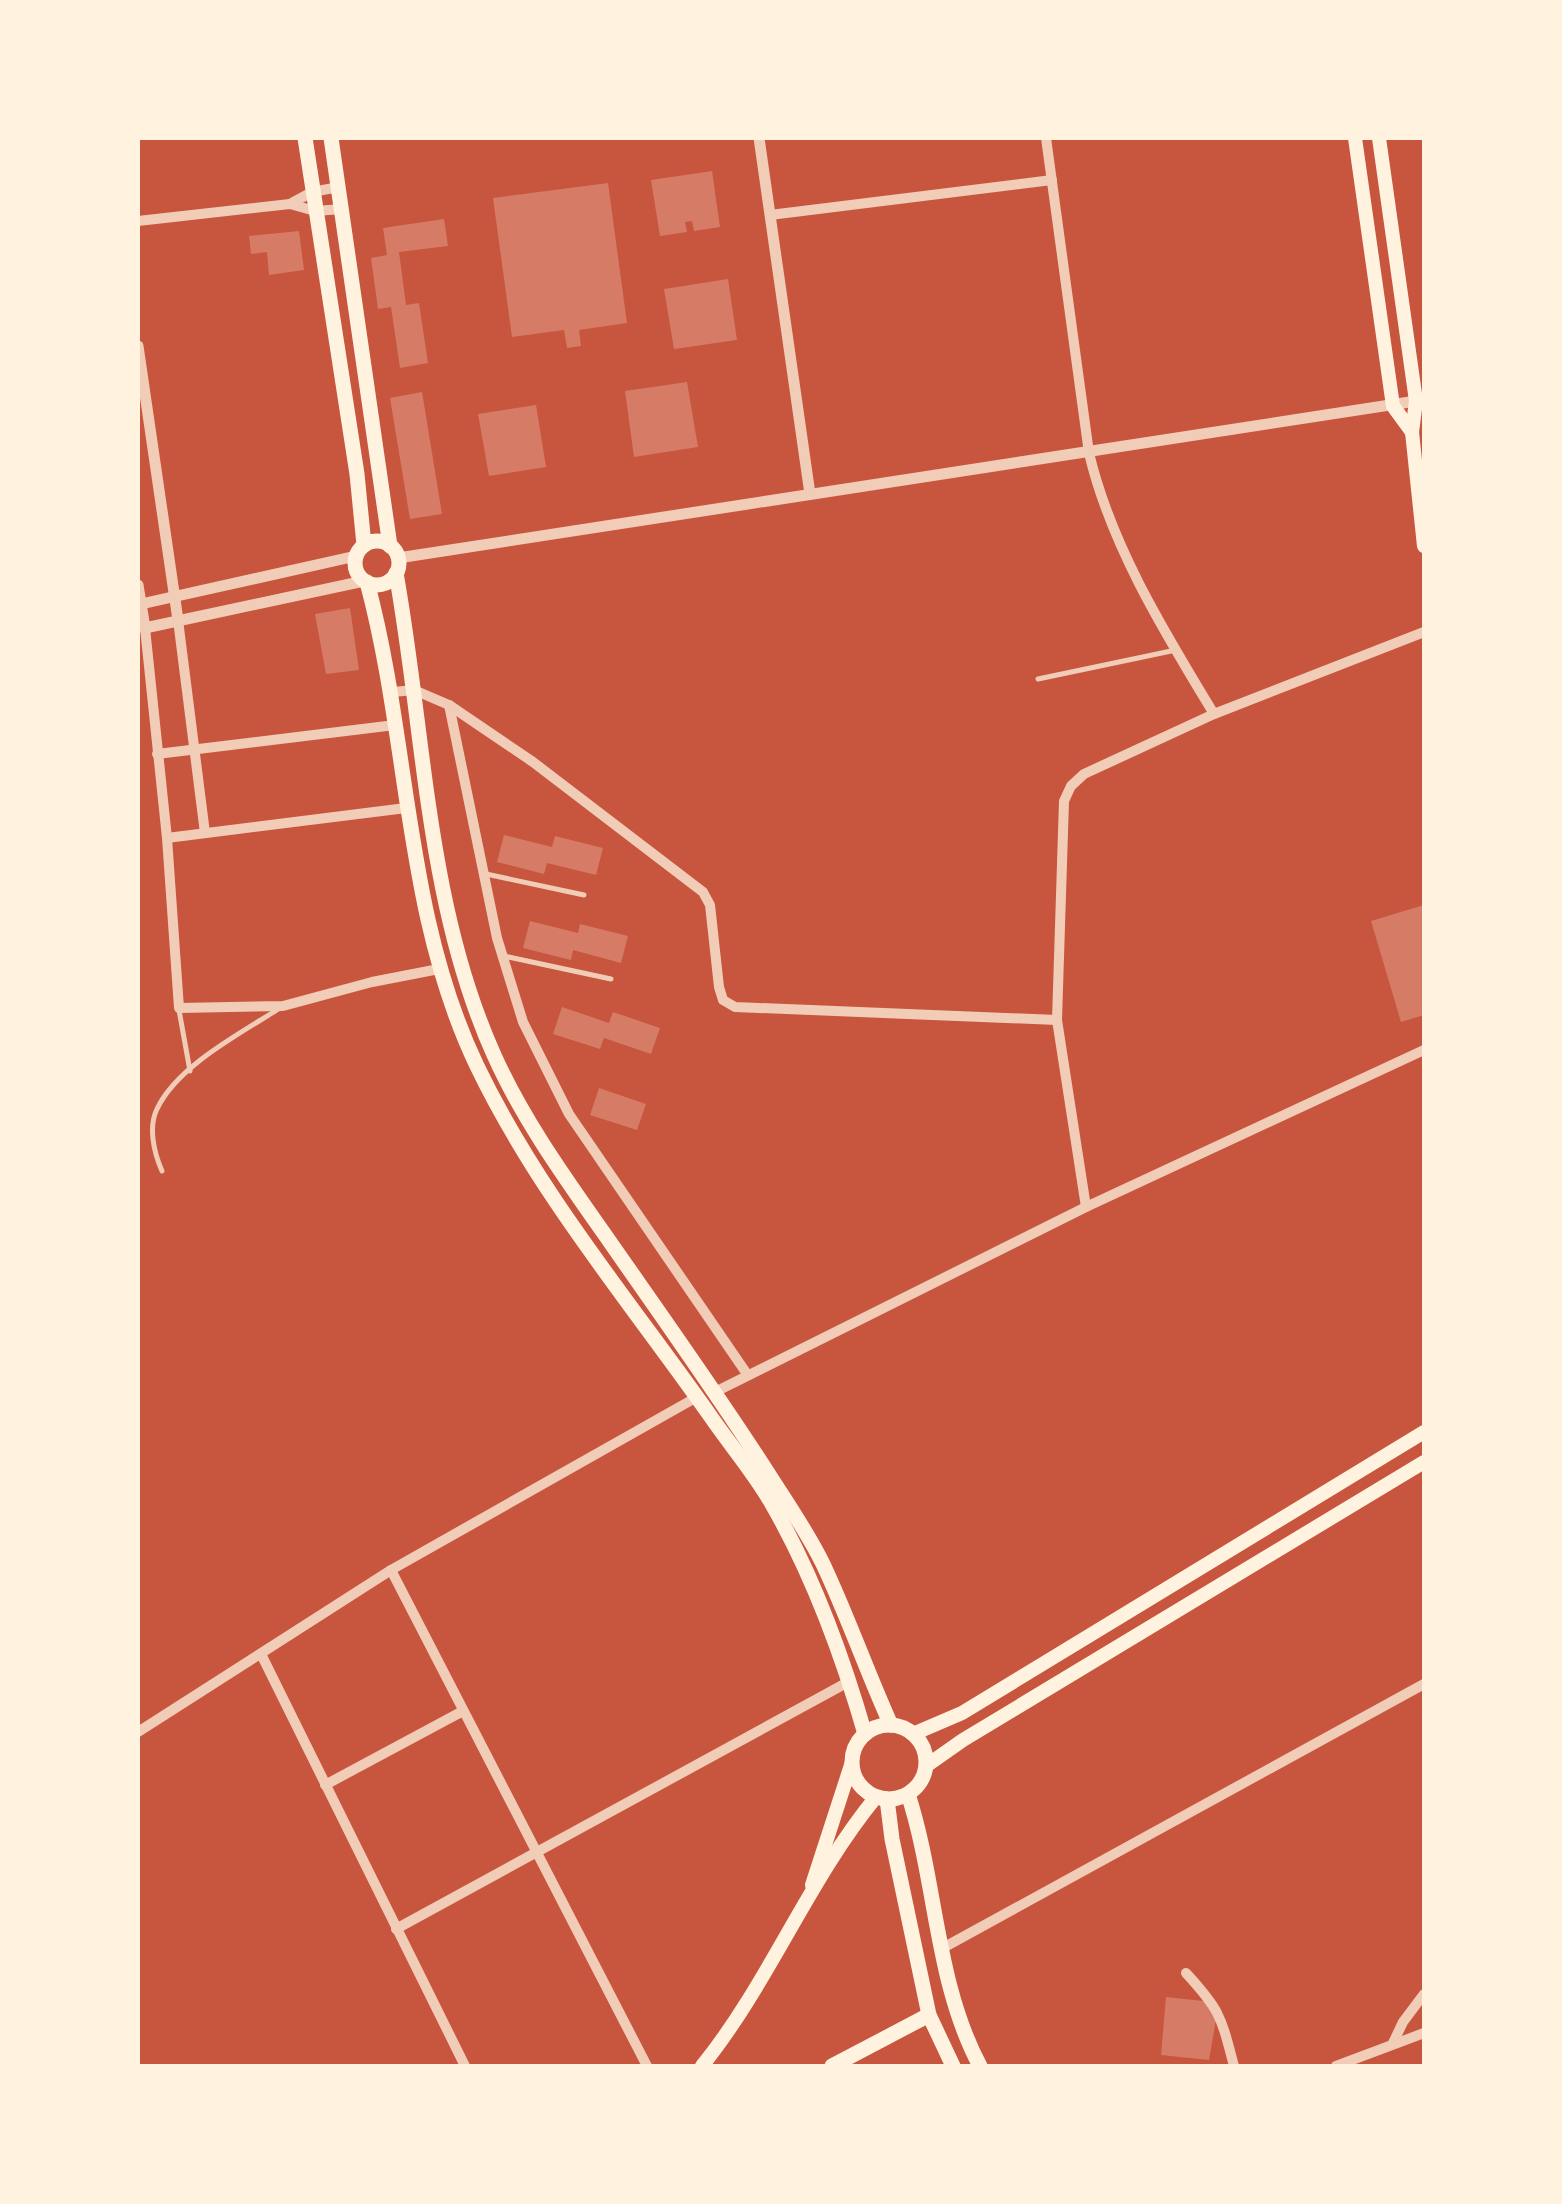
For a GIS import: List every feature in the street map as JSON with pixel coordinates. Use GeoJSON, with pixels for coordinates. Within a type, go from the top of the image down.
{"type":"FeatureCollection","features":[{"type":"Feature","properties":{"kind":"main road"},"geometry":{"type":"LineString","coordinates":[[305,138],[357,474],[360,550],[356,570],[366,582],[393,692],[406,808],[439,969],[476,1066],[501,1112],[582,1239],[771,1502],[815,1588],[850,1681],[864,1734]]}},
{"type":"Feature","properties":{"kind":"main road"},"geometry":{"type":"LineString","coordinates":[[331,138],[414,690],[428,808],[460,964],[494,1054],[522,1108],[560,1170],[769,1474],[822,1563],[891,1725]]}},
{"type":"Feature","properties":{"kind":"main road"},"geometry":{"type":"LineString","coordinates":[[1355,138],[1394,406],[1412,432]]}},
{"type":"Feature","properties":{"kind":"main road"},"geometry":{"type":"LineString","coordinates":[[1378,138],[1416,401],[1412,432],[1424,546]]}},
{"type":"Feature","properties":{"kind":"main road"},"geometry":{"type":"LineString","coordinates":[[360,550],[378,541],[395,559]]}},
{"type":"Feature","properties":{"kind":"main road"},"geometry":{"type":"LineString","coordinates":[[366,582],[380,584],[395,559]]}},
{"type":"Feature","properties":{"kind":"main road"},"geometry":{"type":"LineString","coordinates":[[913,1734],[962,1712],[1424,1432]]}},
{"type":"Feature","properties":{"kind":"main road"},"geometry":{"type":"LineString","coordinates":[[926,1766],[1424,1462]]}},
{"type":"Feature","properties":{"kind":"main road"},"geometry":{"type":"LineString","coordinates":[[702,2066],[726,2037],[858,1819],[881,1798],[908,1794],[923,1777],[925,1754],[913,1734],[891,1725],[872,1729],[858,1742],[808,1899]]}},
{"type":"Feature","properties":{"kind":"main road"},"geometry":{"type":"LineString","coordinates":[[852,1762],[858,1783],[881,1798],[929,2015],[954,2066]]}},
{"type":"Feature","properties":{"kind":"main road"},"geometry":{"type":"LineString","coordinates":[[908,1794],[918,1822],[941,1949],[958,2010],[980,2066]]}},
{"type":"Feature","properties":{"kind":"main road"},"geometry":{"type":"LineString","coordinates":[[832,2066],[929,2015]]}},
{"type":"Feature","properties":{"kind":"street"},"geometry":{"type":"LineString","coordinates":[[759,138],[810,494]]}},
{"type":"Feature","properties":{"kind":"street"},"geometry":{"type":"LineString","coordinates":[[1046,138],[1089,453],[1099,495],[1176,650],[1214,714]]}},
{"type":"Feature","properties":{"kind":"street"},"geometry":{"type":"LineString","coordinates":[[770,215],[1052,180]]}},
{"type":"Feature","properties":{"kind":"street"},"geometry":{"type":"LineString","coordinates":[[290,204],[312,192],[339,187]]}},
{"type":"Feature","properties":{"kind":"street"},"geometry":{"type":"LineString","coordinates":[[138,220],[290,204],[315,211],[342,209]]}},
{"type":"Feature","properties":{"kind":"street"},"geometry":{"type":"LineString","coordinates":[[138,346],[176,594],[205,833]]}},
{"type":"Feature","properties":{"kind":"street"},"geometry":{"type":"LineString","coordinates":[[395,559],[1416,401]]}},
{"type":"Feature","properties":{"kind":"street"},"geometry":{"type":"LineString","coordinates":[[139,605],[360,550]]}},
{"type":"Feature","properties":{"kind":"street"},"geometry":{"type":"LineString","coordinates":[[141,627],[366,582]]}},
{"type":"Feature","properties":{"kind":"street"},"geometry":{"type":"LineString","coordinates":[[138,585],[167,838],[179,1008],[283,1006],[439,969]]}},
{"type":"Feature","properties":{"kind":"street"},"geometry":{"type":"LineString","coordinates":[[1086,1206],[1057,1020],[1064,800],[1072,786],[1084,774],[1214,714],[1424,632]]}},
{"type":"Feature","properties":{"kind":"street"},"geometry":{"type":"LineString","coordinates":[[393,692],[414,690],[449,705],[533,762],[703,892],[710,905],[719,987],[723,1000],[736,1007],[1057,1020]]}},
{"type":"Feature","properties":{"kind":"street"},"geometry":{"type":"LineString","coordinates":[[449,705],[483,874],[523,1022],[569,1114],[747,1374]]}},
{"type":"Feature","properties":{"kind":"street"},"geometry":{"type":"LineString","coordinates":[[157,754],[395,724]]}},
{"type":"Feature","properties":{"kind":"street"},"geometry":{"type":"LineString","coordinates":[[167,838],[406,808]]}},
{"type":"Feature","properties":{"kind":"street"},"geometry":{"type":"LineString","coordinates":[[714,1393],[1086,1206],[1424,1050]]}},
{"type":"Feature","properties":{"kind":"street"},"geometry":{"type":"LineString","coordinates":[[138,1732],[391,1570],[696,1396]]}},
{"type":"Feature","properties":{"kind":"street"},"geometry":{"type":"LineString","coordinates":[[391,1570],[647,2066]]}},
{"type":"Feature","properties":{"kind":"street"},"geometry":{"type":"LineString","coordinates":[[261,1654],[465,2066]]}},
{"type":"Feature","properties":{"kind":"street"},"geometry":{"type":"LineString","coordinates":[[396,1929],[850,1681]]}},
{"type":"Feature","properties":{"kind":"street"},"geometry":{"type":"LineString","coordinates":[[941,1949],[1424,1684]]}},
{"type":"Feature","properties":{"kind":"street"},"geometry":{"type":"LineString","coordinates":[[325,1785],[464,1711]]}},
{"type":"Feature","properties":{"kind":"street"},"geometry":{"type":"LineString","coordinates":[[1186,1973],[1218,2011],[1234,2066]]}},
{"type":"Feature","properties":{"kind":"street"},"geometry":{"type":"LineString","coordinates":[[1393,2043],[1424,1994]]}},
{"type":"Feature","properties":{"kind":"street"},"geometry":{"type":"LineString","coordinates":[[1336,2066],[1424,2033]]}},
{"type":"Feature","properties":{"kind":"lane"},"geometry":{"type":"LineString","coordinates":[[1038,680],[1176,650]]}},
{"type":"Feature","properties":{"kind":"lane"},"geometry":{"type":"LineString","coordinates":[[483,874],[584,895]]}},
{"type":"Feature","properties":{"kind":"lane"},"geometry":{"type":"LineString","coordinates":[[502,955],[612,978]]}},
{"type":"Feature","properties":{"kind":"lane"},"geometry":{"type":"LineString","coordinates":[[162,1171],[155,1156],[156,1109],[178,1081],[222,1045],[283,1006]]}},
{"type":"Feature","properties":{"kind":"lane"},"geometry":{"type":"LineString","coordinates":[[179,1008],[190,1071]]}},
{"type":"Feature","properties":{"kind":"building"},"geometry":{"type":"Polygon","coordinates":[[[712,171],[720,227],[694,231],[692,221],[685,222],[687,232],[660,236],[651,180],[712,171]]]}},
{"type":"Feature","properties":{"kind":"building"},"geometry":{"type":"Polygon","coordinates":[[[608,183],[627,323],[579,330],[581,346],[567,348],[564,330],[512,337],[493,198],[608,183]]]}},
{"type":"Feature","properties":{"kind":"building"},"geometry":{"type":"Polygon","coordinates":[[[444,219],[448,246],[399,252],[406,305],[419,303],[428,363],[400,368],[391,307],[378,309],[371,258],[387,255],[383,228],[444,219]]]}},
{"type":"Feature","properties":{"kind":"building"},"geometry":{"type":"Polygon","coordinates":[[[299,231],[304,270],[269,275],[267,252],[251,254],[249,236],[299,231]]]}},
{"type":"Feature","properties":{"kind":"building"},"geometry":{"type":"Polygon","coordinates":[[[728,279],[737,340],[674,349],[664,289],[728,279]]]}},
{"type":"Feature","properties":{"kind":"building"},"geometry":{"type":"Polygon","coordinates":[[[687,382],[698,447],[634,457],[625,391],[687,382]]]}},
{"type":"Feature","properties":{"kind":"building"},"geometry":{"type":"Polygon","coordinates":[[[422,392],[442,514],[410,519],[390,398],[422,392]]]}},
{"type":"Feature","properties":{"kind":"building"},"geometry":{"type":"Polygon","coordinates":[[[536,405],[546,467],[489,476],[478,414],[536,405]]]}},
{"type":"Feature","properties":{"kind":"building"},"geometry":{"type":"Polygon","coordinates":[[[350,608],[359,670],[326,674],[315,614],[350,608]]]}},
{"type":"Feature","properties":{"kind":"building"},"geometry":{"type":"Polygon","coordinates":[[[504,835],[552,847],[555,836],[603,848],[596,875],[547,863],[544,874],[497,862],[504,835]]]}},
{"type":"Feature","properties":{"kind":"building"},"geometry":{"type":"Polygon","coordinates":[[[1424,905],[1424,1015],[1401,1022],[1371,921],[1424,905]]]}},
{"type":"Feature","properties":{"kind":"building"},"geometry":{"type":"Polygon","coordinates":[[[530,921],[578,933],[580,924],[628,936],[621,963],[573,950],[571,960],[523,948],[530,921]]]}},
{"type":"Feature","properties":{"kind":"building"},"geometry":{"type":"Polygon","coordinates":[[[562,1007],[609,1023],[613,1012],[660,1028],[651,1054],[604,1038],[600,1049],[553,1034],[562,1007]]]}},
{"type":"Feature","properties":{"kind":"building"},"geometry":{"type":"Polygon","coordinates":[[[599,1088],[646,1104],[637,1130],[590,1115],[599,1088]]]}},
{"type":"Feature","properties":{"kind":"building"},"geometry":{"type":"Polygon","coordinates":[[[1166,1997],[1212,2002],[1216,2020],[1209,2060],[1161,2055],[1166,1997]]]}}]}
